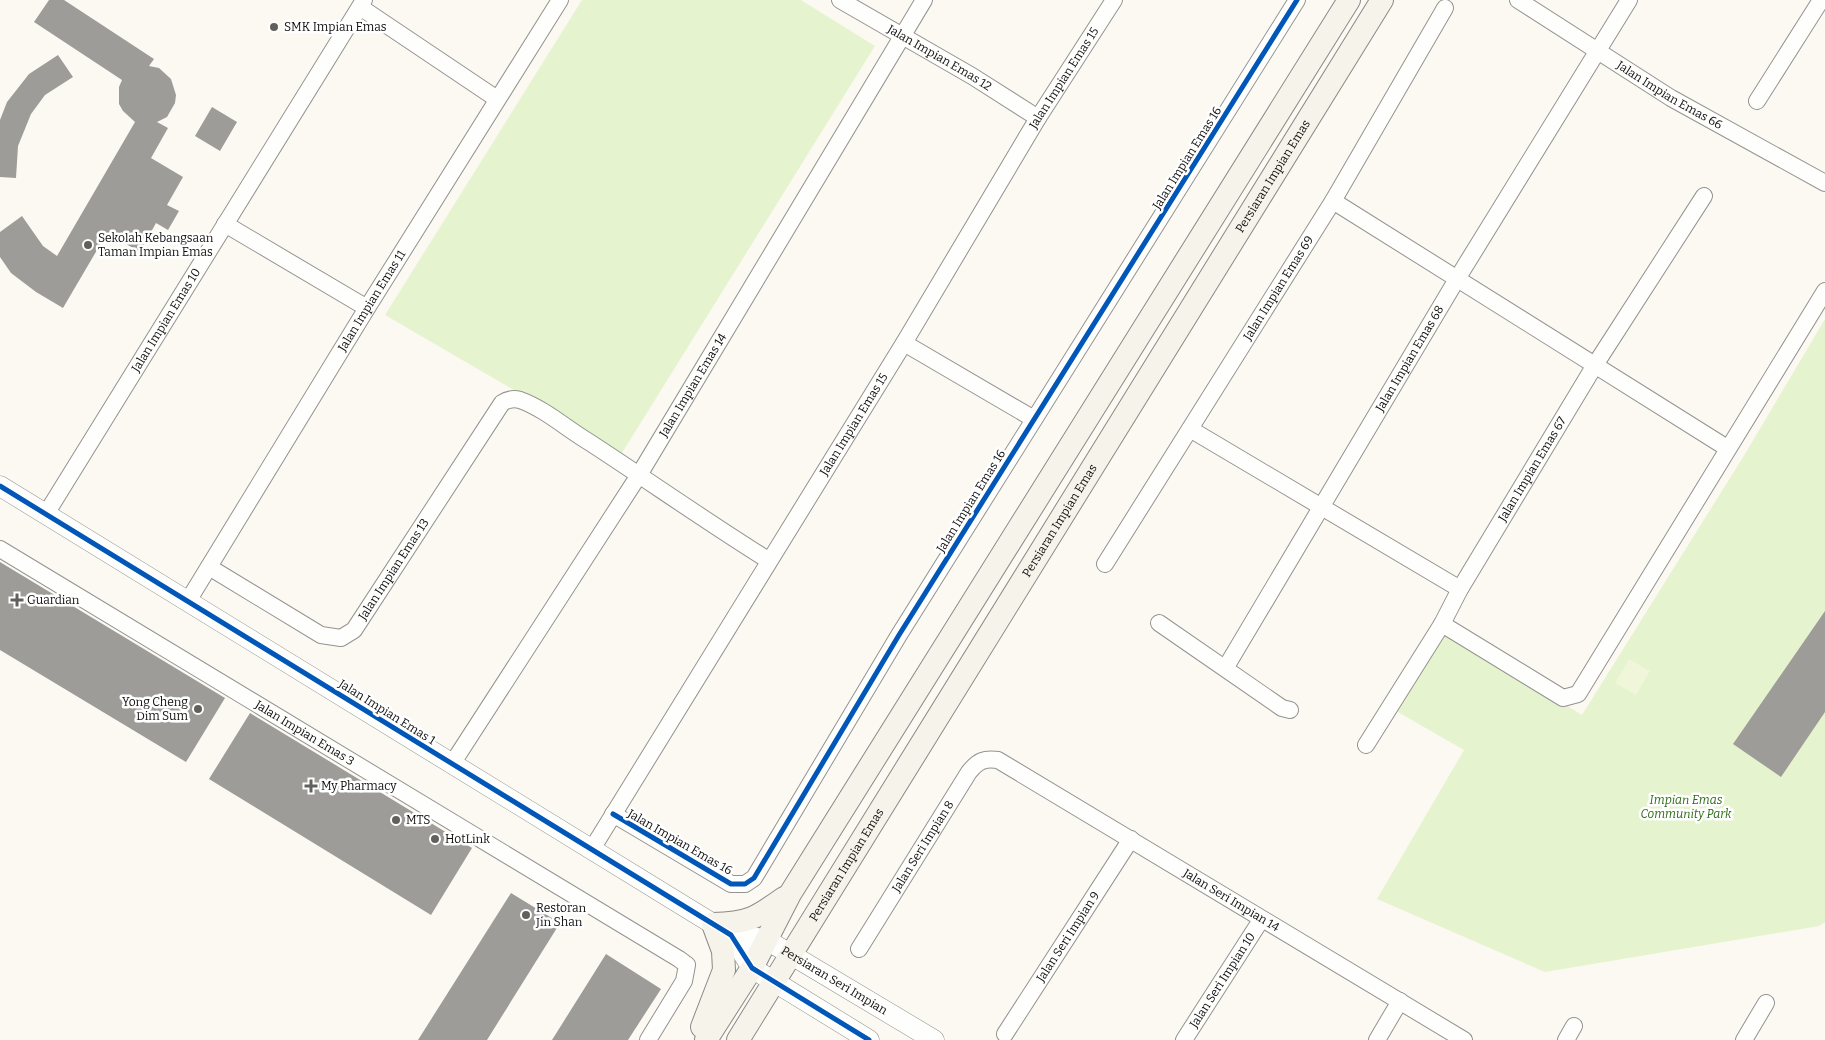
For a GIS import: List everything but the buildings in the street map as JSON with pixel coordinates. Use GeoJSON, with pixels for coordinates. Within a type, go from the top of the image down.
{"type":"FeatureCollection","features":[{"type":"Feature","properties":{"kind":"main road"},"geometry":{"type":"LineString","coordinates":[[706,1040],[752,968],[765,939],[790,894],[1349,0]]}},
{"type":"Feature","properties":{"kind":"main road","name":"Persiaran Impian Emas"},"geometry":{"type":"LineString","coordinates":[[738,1040],[1382,2]]}},
{"type":"Feature","properties":{"kind":"main road"},"geometry":{"type":"LineString","coordinates":[[697,1040],[724,970],[722,929],[755,918],[790,894]]}},
{"type":"Feature","properties":{"kind":"street","name":"Jalan Impian Emas 11"},"geometry":{"type":"LineString","coordinates":[[188,602],[367,308],[560,0]]}},
{"type":"Feature","properties":{"kind":"street","name":"Jalan Impian Emas 12"},"geometry":{"type":"LineString","coordinates":[[840,0],[972,76],[1038,118]]}},
{"type":"Feature","properties":{"kind":"street","name":"Jalan Impian Emas 14"},"geometry":{"type":"LineString","coordinates":[[452,764],[639,475],[924,0]]}},
{"type":"Feature","properties":{"kind":"street","name":"Jalan Impian Emas 15"},"geometry":{"type":"LineString","coordinates":[[592,849],[768,560],[904,343],[1038,118],[1114,0]]}},
{"type":"Feature","properties":{"kind":"street","name":"Jalan Impian Emas 16"},"geometry":{"type":"LineString","coordinates":[[612,814],[731,884],[746,884],[754,878],[899,635],[1297,0]]}},
{"type":"Feature","properties":{"kind":"street","name":"Jalan Impian Emas 66"},"geometry":{"type":"LineString","coordinates":[[1518,0],[1671,98],[1825,183]]}},
{"type":"Feature","properties":{"kind":"street","name":"Jalan Impian Emas 68"},"geometry":{"type":"LineString","coordinates":[[1226,667],[1457,278],[1629,0]]}},
{"type":"Feature","properties":{"kind":"street"},"geometry":{"type":"LineString","coordinates":[[1757,101],[1821,0]]}},
{"type":"Feature","properties":{"kind":"street"},"geometry":{"type":"LineString","coordinates":[[362,3],[497,99]]}},
{"type":"Feature","properties":{"kind":"street","name":"Jalan Impian Emas 10"},"geometry":{"type":"LineString","coordinates":[[46,514],[362,3]]}},
{"type":"Feature","properties":{"kind":"street","name":"Jalan Impian Emas 69"},"geometry":{"type":"LineString","coordinates":[[1105,564],[1333,201],[1444,8]]}},
{"type":"Feature","properties":{"kind":"street","name":"Jalan Impian Emas 67"},"geometry":{"type":"LineString","coordinates":[[1366,745],[1442,624],[1460,589],[1595,365],[1704,196]]}},
{"type":"Feature","properties":{"kind":"street"},"geometry":{"type":"LineString","coordinates":[[1333,201],[1727,448]]}},
{"type":"Feature","properties":{"kind":"street"},"geometry":{"type":"LineString","coordinates":[[225,224],[367,308]]}},
{"type":"Feature","properties":{"kind":"street"},"geometry":{"type":"LineString","coordinates":[[1442,624],[1563,698],[1578,694],[1727,448],[1825,292]]}},
{"type":"Feature","properties":{"kind":"street"},"geometry":{"type":"LineString","coordinates":[[904,343],[1034,419]]}},
{"type":"Feature","properties":{"kind":"street","name":"Jalan Impian Emas 13"},"geometry":{"type":"LineString","coordinates":[[208,568],[321,635],[341,638],[354,630],[502,403],[509,399],[518,399],[540,411],[768,560]]}},
{"type":"Feature","properties":{"kind":"street"},"geometry":{"type":"LineString","coordinates":[[1190,429],[1460,589]]}},
{"type":"Feature","properties":{"kind":"street","name":"Jalan Impian Emas 1"},"geometry":{"type":"LineString","coordinates":[[0,486],[722,929],[752,968]]}},
{"type":"Feature","properties":{"kind":"street","name":"Jalan Impian Emas 3"},"geometry":{"type":"LineString","coordinates":[[0,549],[687,965],[684,981],[648,1040]]}},
{"type":"Feature","properties":{"kind":"street"},"geometry":{"type":"LineString","coordinates":[[1159,623],[1226,667],[1282,708],[1290,710]]}},
{"type":"Feature","properties":{"kind":"street","name":"Jalan Seri Impian 8"},"geometry":{"type":"LineString","coordinates":[[859,949],[969,772],[977,762],[986,758],[998,760]]}},
{"type":"Feature","properties":{"kind":"street","name":"Jalan Seri Impian 14"},"geometry":{"type":"LineString","coordinates":[[998,760],[1464,1040]]}},
{"type":"Feature","properties":{"kind":"street","name":"Jalan Seri Impian 9"},"geometry":{"type":"LineString","coordinates":[[1005,1034],[1130,839]]}},
{"type":"Feature","properties":{"kind":"street","name":"Jalan Seri Impian 10"},"geometry":{"type":"LineString","coordinates":[[1184,1040],[1262,920]]}},
{"type":"Feature","properties":{"kind":"street","name":"Persiaran Seri Impian"},"geometry":{"type":"LineString","coordinates":[[722,929],[765,939],[934,1040]]}},
{"type":"Feature","properties":{"kind":"street"},"geometry":{"type":"LineString","coordinates":[[752,968],[869,1040]]}},
{"type":"Feature","properties":{"kind":"street"},"geometry":{"type":"LineString","coordinates":[[1377,1040],[1400,1001]]}},
{"type":"Feature","properties":{"kind":"street"},"geometry":{"type":"LineString","coordinates":[[1744,1040],[1766,1003]]}},
{"type":"Feature","properties":{"kind":"street"},"geometry":{"type":"LineString","coordinates":[[1566,1040],[1574,1026]]}},
{"type":"Feature","properties":{"kind":"green space"},"geometry":{"type":"Polygon","coordinates":[[[582,0],[801,0],[875,46],[622,453],[385,315],[582,0]]]}},
{"type":"Feature","properties":{"kind":"green space","name":"Impian Emas Community Park"},"geometry":{"type":"Polygon","coordinates":[[[1825,319],[1825,922],[1819,926],[1545,972],[1377,899],[1464,750],[1396,711],[1447,631],[1582,715],[1745,454],[1825,319]]]}},
{"type":"Feature","properties":{"kind":"green space"},"geometry":{"type":"Polygon","coordinates":[[[1629,659],[1650,671],[1636,695],[1615,683],[1629,659]]]}},
{"type":"Feature","properties":{"kind":"cycle path"},"geometry":{"type":"LineString","coordinates":[[613,814],[731,884],[745,884],[754,878],[899,635],[1297,0]]}},
{"type":"Feature","properties":{"kind":"cycle path"},"geometry":{"type":"LineString","coordinates":[[0,486],[731,935],[752,968],[869,1040]]}},
{"type":"Feature","properties":{"kind":"place","name":"SMK Impian Emas"},"geometry":{"type":"Point","coordinates":[274,27]}},
{"type":"Feature","properties":{"kind":"place","name":"Sekolah Kebangsaan Taman Impian Emas"},"geometry":{"type":"Point","coordinates":[88,245]}},
{"type":"Feature","properties":{"kind":"place","name":"Guardian"},"geometry":{"type":"Point","coordinates":[17,600]}},
{"type":"Feature","properties":{"kind":"place","name":"Yong Cheng Dim Sum"},"geometry":{"type":"Point","coordinates":[198,709]}},
{"type":"Feature","properties":{"kind":"place","name":"My Pharmacy"},"geometry":{"type":"Point","coordinates":[311,786]}},
{"type":"Feature","properties":{"kind":"place","name":"MTS"},"geometry":{"type":"Point","coordinates":[396,820]}},
{"type":"Feature","properties":{"kind":"place","name":"HotLink"},"geometry":{"type":"Point","coordinates":[435,839]}},
{"type":"Feature","properties":{"kind":"place","name":"Restoran Jin Shan"},"geometry":{"type":"Point","coordinates":[526,915]}}]}
